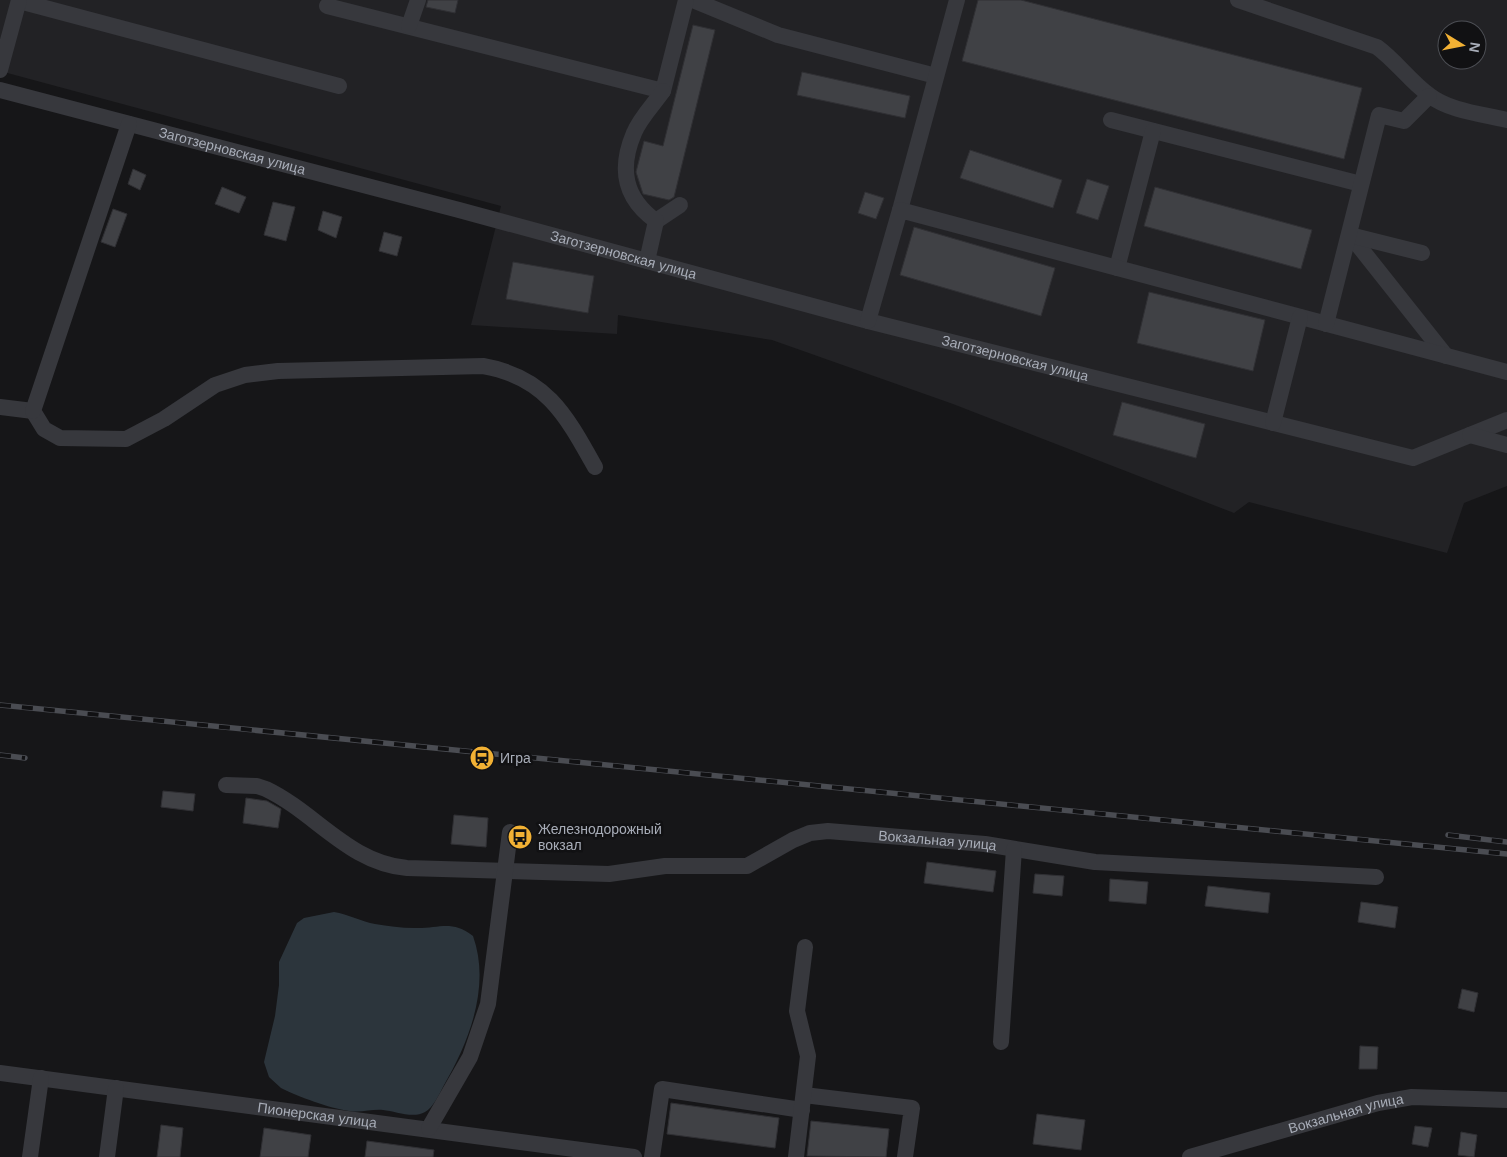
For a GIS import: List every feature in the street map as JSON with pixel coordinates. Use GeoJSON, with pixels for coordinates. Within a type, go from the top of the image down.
{"type":"FeatureCollection","features":[{"type":"Feature","properties":{"kind":"street"},"geometry":{"type":"LineString","coordinates":[[409,26],[418,0]]}},
{"type":"Feature","properties":{"kind":"street"},"geometry":{"type":"LineString","coordinates":[[656,221],[642,211],[630,192],[624,173],[634,132],[663,91],[686,0]]}},
{"type":"Feature","properties":{"kind":"street"},"geometry":{"type":"LineString","coordinates":[[693,0],[778,35],[936,76]]}},
{"type":"Feature","properties":{"kind":"street"},"geometry":{"type":"LineString","coordinates":[[868,321],[957,0]]}},
{"type":"Feature","properties":{"kind":"street"},"geometry":{"type":"LineString","coordinates":[[1238,0],[1377,47],[1392,58],[1429,96],[1442,103],[1507,120]]}},
{"type":"Feature","properties":{"kind":"street"},"geometry":{"type":"LineString","coordinates":[[0,70],[19,1],[339,86]]}},
{"type":"Feature","properties":{"kind":"street"},"geometry":{"type":"LineString","coordinates":[[327,6],[663,91]]}},
{"type":"Feature","properties":{"kind":"street","name":"Заготзерновская улица"},"geometry":{"type":"LineString","coordinates":[[0,90],[868,321],[1413,458],[1470,435]]}},
{"type":"Feature","properties":{"kind":"street"},"geometry":{"type":"LineString","coordinates":[[1326,324],[1379,115],[1404,120],[1429,96]]}},
{"type":"Feature","properties":{"kind":"street"},"geometry":{"type":"LineString","coordinates":[[1111,120],[1362,184]]}},
{"type":"Feature","properties":{"kind":"street"},"geometry":{"type":"LineString","coordinates":[[129,124],[33,411],[44,429],[60,438],[126,439],[164,419],[215,385],[244,375],[278,371],[483,366],[505,370],[531,382],[561,410],[595,467]]}},
{"type":"Feature","properties":{"kind":"street"},"geometry":{"type":"LineString","coordinates":[[1117,268],[1152,130]]}},
{"type":"Feature","properties":{"kind":"street"},"geometry":{"type":"LineString","coordinates":[[647,261],[656,221],[680,205]]}},
{"type":"Feature","properties":{"kind":"street"},"geometry":{"type":"LineString","coordinates":[[900,210],[1507,372]]}},
{"type":"Feature","properties":{"kind":"street"},"geometry":{"type":"LineString","coordinates":[[1350,235],[1422,253]]}},
{"type":"Feature","properties":{"kind":"street"},"geometry":{"type":"LineString","coordinates":[[1350,235],[1446,356]]}},
{"type":"Feature","properties":{"kind":"street"},"geometry":{"type":"LineString","coordinates":[[1273,422],[1300,317]]}},
{"type":"Feature","properties":{"kind":"street"},"geometry":{"type":"LineString","coordinates":[[0,407],[33,411]]}},
{"type":"Feature","properties":{"kind":"street"},"geometry":{"type":"LineString","coordinates":[[1470,435],[1507,420]]}},
{"type":"Feature","properties":{"kind":"street"},"geometry":{"type":"LineString","coordinates":[[1470,435],[1507,445]]}},
{"type":"Feature","properties":{"kind":"street","name":"Вокзальная улица"},"geometry":{"type":"LineString","coordinates":[[226,785],[257,786],[274,792],[368,859],[393,867],[609,874],[665,866],[747,866],[793,840],[810,833],[828,831],[985,844],[1095,862],[1376,877]]}},
{"type":"Feature","properties":{"kind":"street"},"geometry":{"type":"LineString","coordinates":[[429,1128],[470,1057],[488,1004],[510,832]]}},
{"type":"Feature","properties":{"kind":"street"},"geometry":{"type":"LineString","coordinates":[[1001,1042],[1014,849]]}},
{"type":"Feature","properties":{"kind":"street"},"geometry":{"type":"LineString","coordinates":[[796,1157],[808,1056],[797,1011],[805,947]]}},
{"type":"Feature","properties":{"kind":"street","name":"Пионерская улица"},"geometry":{"type":"LineString","coordinates":[[0,1073],[429,1128],[634,1157]]}},
{"type":"Feature","properties":{"kind":"street"},"geometry":{"type":"LineString","coordinates":[[30,1157],[41,1078]]}},
{"type":"Feature","properties":{"kind":"street"},"geometry":{"type":"LineString","coordinates":[[107,1157],[116,1088]]}},
{"type":"Feature","properties":{"kind":"street"},"geometry":{"type":"LineString","coordinates":[[652,1157],[662,1089],[803,1102],[912,1108],[904,1157]]}},
{"type":"Feature","properties":{"kind":"street","name":"Вокзальная улица"},"geometry":{"type":"LineString","coordinates":[[1190,1157],[1378,1103],[1412,1097],[1507,1100]]}},
{"type":"Feature","properties":{"kind":"shaded area"},"geometry":{"type":"Polygon","coordinates":[[[0,0],[1507,0],[1507,486],[1464,503],[1447,553],[1249,502],[1234,513],[953,404],[772,340],[618,315],[617,334],[471,325],[501,206],[0,71],[0,0]]]}},
{"type":"Feature","properties":{"kind":"shaded area"},"geometry":{"type":"Polygon","coordinates":[[[334,912],[370,923],[394,927],[423,928],[451,926],[473,936],[480,974],[475,1013],[462,1051],[436,1100],[425,1112],[410,1115],[383,1110],[358,1112],[341,1110],[314,1102],[281,1088],[269,1077],[264,1062],[275,1016],[279,985],[279,962],[297,923],[304,918],[334,912]]]}},
{"type":"Feature","properties":{"kind":"building"},"geometry":{"type":"Polygon","coordinates":[[[428,0],[458,0],[455,13],[426,7],[428,0]]]}},
{"type":"Feature","properties":{"kind":"building"},"geometry":{"type":"Polygon","coordinates":[[[978,0],[1021,0],[1362,88],[1344,159],[962,61],[978,0]]]}},
{"type":"Feature","properties":{"kind":"building"},"geometry":{"type":"Polygon","coordinates":[[[693,25],[715,30],[674,197],[669,200],[643,194],[636,172],[644,141],[663,146],[693,25]]]}},
{"type":"Feature","properties":{"kind":"building"},"geometry":{"type":"Polygon","coordinates":[[[802,72],[910,96],[905,118],[797,95],[802,72]]]}},
{"type":"Feature","properties":{"kind":"building"},"geometry":{"type":"Polygon","coordinates":[[[970,150],[1062,180],[1053,208],[960,178],[970,150]]]}},
{"type":"Feature","properties":{"kind":"building"},"geometry":{"type":"Polygon","coordinates":[[[133,169],[146,175],[140,190],[128,184],[133,169]]]}},
{"type":"Feature","properties":{"kind":"building"},"geometry":{"type":"Polygon","coordinates":[[[1087,179],[1109,186],[1098,220],[1076,213],[1087,179]]]}},
{"type":"Feature","properties":{"kind":"building"},"geometry":{"type":"Polygon","coordinates":[[[222,187],[246,197],[239,213],[215,204],[222,187]]]}},
{"type":"Feature","properties":{"kind":"building"},"geometry":{"type":"Polygon","coordinates":[[[1155,187],[1312,230],[1301,269],[1144,226],[1155,187]]]}},
{"type":"Feature","properties":{"kind":"building"},"geometry":{"type":"Polygon","coordinates":[[[865,192],[884,198],[876,219],[858,213],[865,192]]]}},
{"type":"Feature","properties":{"kind":"building"},"geometry":{"type":"Polygon","coordinates":[[[273,202],[295,207],[286,241],[264,235],[273,202]]]}},
{"type":"Feature","properties":{"kind":"building"},"geometry":{"type":"Polygon","coordinates":[[[113,209],[127,214],[115,247],[101,242],[113,209]]]}},
{"type":"Feature","properties":{"kind":"building"},"geometry":{"type":"Polygon","coordinates":[[[323,211],[342,217],[336,238],[318,230],[323,211]]]}},
{"type":"Feature","properties":{"kind":"building"},"geometry":{"type":"Polygon","coordinates":[[[914,227],[1055,268],[1041,316],[900,275],[914,227]]]}},
{"type":"Feature","properties":{"kind":"building"},"geometry":{"type":"Polygon","coordinates":[[[384,232],[402,237],[397,256],[379,251],[384,232]]]}},
{"type":"Feature","properties":{"kind":"building"},"geometry":{"type":"Polygon","coordinates":[[[513,262],[594,276],[588,313],[506,299],[513,262]]]}},
{"type":"Feature","properties":{"kind":"building"},"geometry":{"type":"Polygon","coordinates":[[[1149,292],[1265,320],[1253,371],[1137,343],[1149,292]]]}},
{"type":"Feature","properties":{"kind":"building"},"geometry":{"type":"Polygon","coordinates":[[[1122,402],[1205,424],[1196,458],[1113,435],[1122,402]]]}},
{"type":"Feature","properties":{"kind":"building"},"geometry":{"type":"Polygon","coordinates":[[[163,791],[195,794],[193,811],[161,807],[163,791]]]}},
{"type":"Feature","properties":{"kind":"building"},"geometry":{"type":"Polygon","coordinates":[[[246,798],[267,801],[281,809],[278,828],[243,823],[246,798]]]}},
{"type":"Feature","properties":{"kind":"building"},"geometry":{"type":"Polygon","coordinates":[[[454,815],[488,818],[486,847],[451,844],[454,815]]]}},
{"type":"Feature","properties":{"kind":"building"},"geometry":{"type":"Polygon","coordinates":[[[927,862],[996,871],[993,892],[924,883],[927,862]]]}},
{"type":"Feature","properties":{"kind":"building"},"geometry":{"type":"Polygon","coordinates":[[[1035,874],[1064,876],[1062,896],[1033,893],[1035,874]]]}},
{"type":"Feature","properties":{"kind":"building"},"geometry":{"type":"Polygon","coordinates":[[[1110,879],[1148,882],[1146,904],[1109,901],[1110,879]]]}},
{"type":"Feature","properties":{"kind":"building"},"geometry":{"type":"Polygon","coordinates":[[[1208,886],[1270,893],[1268,913],[1205,906],[1208,886]]]}},
{"type":"Feature","properties":{"kind":"building"},"geometry":{"type":"Polygon","coordinates":[[[1361,902],[1398,907],[1395,928],[1358,922],[1361,902]]]}},
{"type":"Feature","properties":{"kind":"building"},"geometry":{"type":"Polygon","coordinates":[[[1462,989],[1478,993],[1474,1012],[1458,1008],[1462,989]]]}},
{"type":"Feature","properties":{"kind":"building"},"geometry":{"type":"Polygon","coordinates":[[[1360,1046],[1378,1047],[1377,1069],[1359,1069],[1360,1046]]]}},
{"type":"Feature","properties":{"kind":"building"},"geometry":{"type":"Polygon","coordinates":[[[671,1103],[779,1118],[775,1148],[667,1134],[671,1103]]]}},
{"type":"Feature","properties":{"kind":"building"},"geometry":{"type":"Polygon","coordinates":[[[1037,1114],[1085,1120],[1081,1150],[1033,1144],[1037,1114]]]}},
{"type":"Feature","properties":{"kind":"building"},"geometry":{"type":"Polygon","coordinates":[[[811,1121],[889,1129],[886,1157],[807,1156],[811,1121]]]}},
{"type":"Feature","properties":{"kind":"building"},"geometry":{"type":"Polygon","coordinates":[[[161,1125],[183,1128],[180,1157],[157,1157],[161,1125]]]}},
{"type":"Feature","properties":{"kind":"building"},"geometry":{"type":"Polygon","coordinates":[[[1415,1126],[1432,1128],[1428,1147],[1412,1144],[1415,1126]]]}},
{"type":"Feature","properties":{"kind":"building"},"geometry":{"type":"Polygon","coordinates":[[[264,1128],[311,1135],[308,1157],[260,1157],[264,1128]]]}},
{"type":"Feature","properties":{"kind":"building"},"geometry":{"type":"Polygon","coordinates":[[[1461,1132],[1477,1135],[1474,1157],[1458,1155],[1461,1132]]]}},
{"type":"Feature","properties":{"kind":"building"},"geometry":{"type":"Polygon","coordinates":[[[367,1141],[434,1150],[433,1157],[365,1157],[367,1141]]]}},
{"type":"Feature","properties":{"kind":"railway"},"geometry":{"type":"LineString","coordinates":[[0,705],[1507,854]]}},
{"type":"Feature","properties":{"kind":"railway"},"geometry":{"type":"LineString","coordinates":[[0,755],[25,758]]}},
{"type":"Feature","properties":{"kind":"railway"},"geometry":{"type":"LineString","coordinates":[[1448,835],[1507,842]]}},
{"type":"Feature","properties":{"kind":"place","name":"Игра"},"geometry":{"type":"Point","coordinates":[482,758]}},
{"type":"Feature","properties":{"kind":"place","name":"Железнодорожный вокзал"},"geometry":{"type":"Point","coordinates":[520,837]}}]}
